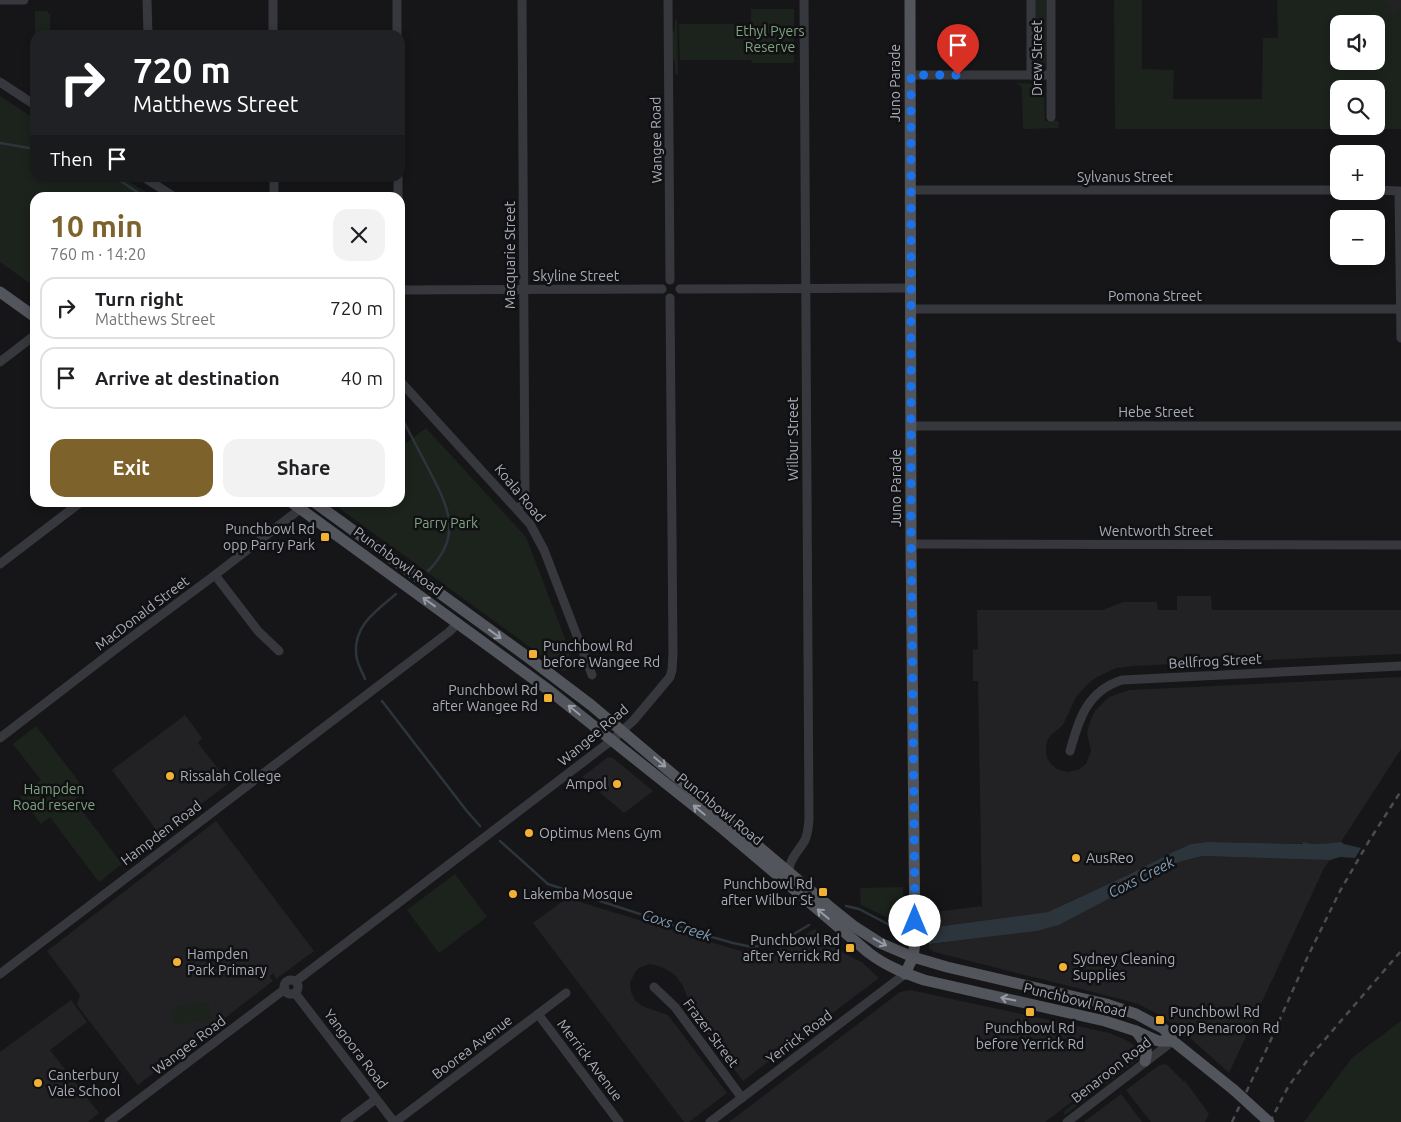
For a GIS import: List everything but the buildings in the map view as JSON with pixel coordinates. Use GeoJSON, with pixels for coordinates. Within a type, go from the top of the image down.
{"type":"FeatureCollection","features":[{"type":"Feature","properties":{"kind":"main road","name":"Juno Parade"},"geometry":{"type":"LineString","coordinates":[[905,974],[913,957],[915,942],[910,309],[910,0]]}},
{"type":"Feature","properties":{"kind":"main road"},"geometry":{"type":"LineString","coordinates":[[0,292],[30,313]]}},
{"type":"Feature","properties":{"kind":"main road","name":"Punchbowl Road"},"geometry":{"type":"LineString","coordinates":[[297,507],[550,691],[728,834],[869,953],[885,964],[905,974],[942,985],[1105,1021],[1136,1031],[1158,1041],[1173,1041]]}},
{"type":"Feature","properties":{"kind":"main road","name":"Punchbowl Road"},"geometry":{"type":"LineString","coordinates":[[321,507],[548,672],[622,731],[855,927],[880,943],[913,957],[947,967],[1069,994],[1136,1014],[1164,1029],[1173,1041],[1234,1090],[1269,1122]]}},
{"type":"Feature","properties":{"kind":"main road"},"geometry":{"type":"LineString","coordinates":[[1136,1031],[1146,1046],[1147,1056],[1145,1061]]}},
{"type":"Feature","properties":{"kind":"street"},"geometry":{"type":"LineString","coordinates":[[0,0],[24,0]]}},
{"type":"Feature","properties":{"kind":"street"},"geometry":{"type":"LineString","coordinates":[[147,0],[148,30]]}},
{"type":"Feature","properties":{"kind":"street"},"geometry":{"type":"LineString","coordinates":[[273,0],[273,30]]}},
{"type":"Feature","properties":{"kind":"street"},"geometry":{"type":"LineString","coordinates":[[397,0],[397,30]]}},
{"type":"Feature","properties":{"kind":"street","name":"Macquarie Street"},"geometry":{"type":"LineString","coordinates":[[518,509],[522,504],[525,493],[522,0]]}},
{"type":"Feature","properties":{"kind":"street","name":"Wangee Road"},"geometry":{"type":"LineString","coordinates":[[668,0],[670,280]]}},
{"type":"Feature","properties":{"kind":"street","name":"Wilbur Street"},"geometry":{"type":"LineString","coordinates":[[789,872],[790,863],[807,834],[809,820],[804,0]]}},
{"type":"Feature","properties":{"kind":"street","name":"Drew Street"},"geometry":{"type":"LineString","coordinates":[[1031,0],[1031,74]]}},
{"type":"Feature","properties":{"kind":"street","name":"Drew Street"},"geometry":{"type":"LineString","coordinates":[[1051,0],[1051,117]]}},
{"type":"Feature","properties":{"kind":"street"},"geometry":{"type":"LineString","coordinates":[[911,75],[1050,74]]}},
{"type":"Feature","properties":{"kind":"street"},"geometry":{"type":"LineString","coordinates":[[0,82],[30,102]]}},
{"type":"Feature","properties":{"kind":"street"},"geometry":{"type":"LineString","coordinates":[[151,182],[167,192]]}},
{"type":"Feature","properties":{"kind":"street","name":"Sylvanus Street"},"geometry":{"type":"LineString","coordinates":[[911,190],[1330,190]]}},
{"type":"Feature","properties":{"kind":"street"},"geometry":{"type":"LineString","coordinates":[[1385,190],[1399,190],[1401,338]]}},
{"type":"Feature","properties":{"kind":"street"},"geometry":{"type":"LineString","coordinates":[[670,280],[678,284],[680,289],[678,294],[670,298],[664,294],[662,289],[666,282],[670,280]]}},
{"type":"Feature","properties":{"kind":"street"},"geometry":{"type":"LineString","coordinates":[[680,289],[910,288]]}},
{"type":"Feature","properties":{"kind":"street","name":"Skyline Street"},"geometry":{"type":"LineString","coordinates":[[405,290],[662,289]]}},
{"type":"Feature","properties":{"kind":"street","name":"Wangee Road"},"geometry":{"type":"LineString","coordinates":[[296,981],[612,740],[633,722],[670,677],[673,645],[670,298]]}},
{"type":"Feature","properties":{"kind":"street","name":"Pomona Street"},"geometry":{"type":"LineString","coordinates":[[910,309],[1400,309]]}},
{"type":"Feature","properties":{"kind":"street"},"geometry":{"type":"LineString","coordinates":[[0,362],[30,339]]}},
{"type":"Feature","properties":{"kind":"street","name":"Koala Road"},"geometry":{"type":"LineString","coordinates":[[405,385],[530,524],[544,550],[592,675]]}},
{"type":"Feature","properties":{"kind":"street","name":"Hebe Street"},"geometry":{"type":"LineString","coordinates":[[911,426],[1401,426]]}},
{"type":"Feature","properties":{"kind":"street"},"geometry":{"type":"LineString","coordinates":[[0,564],[74,507]]}},
{"type":"Feature","properties":{"kind":"street","name":"MacDonald Street"},"geometry":{"type":"LineString","coordinates":[[0,738],[215,575],[295,507]]}},
{"type":"Feature","properties":{"kind":"street","name":"Wentworth Street"},"geometry":{"type":"LineString","coordinates":[[912,544],[1401,545]]}},
{"type":"Feature","properties":{"kind":"street"},"geometry":{"type":"LineString","coordinates":[[215,575],[258,631],[279,651]]}},
{"type":"Feature","properties":{"kind":"street","name":"Hampden Road"},"geometry":{"type":"LineString","coordinates":[[0,974],[449,632],[458,623]]}},
{"type":"Feature","properties":{"kind":"street","name":"Bellfrog Street"},"geometry":{"type":"LineString","coordinates":[[1070,751],[1077,727],[1090,701],[1112,683],[1122,680],[1401,666]]}},
{"type":"Feature","properties":{"kind":"street","name":"Yerrick Road"},"geometry":{"type":"LineString","coordinates":[[710,1122],[905,974]]}},
{"type":"Feature","properties":{"kind":"street"},"geometry":{"type":"LineString","coordinates":[[287,981],[296,981],[298,987],[295,993],[289,994],[285,990],[287,981]]}},
{"type":"Feature","properties":{"kind":"street","name":"Frazer Street"},"geometry":{"type":"LineString","coordinates":[[654,987],[675,1007],[742,1098]]}},
{"type":"Feature","properties":{"kind":"street","name":"Wangee Road"},"geometry":{"type":"LineString","coordinates":[[109,1122],[285,990]]}},
{"type":"Feature","properties":{"kind":"street","name":"Yangoora Road"},"geometry":{"type":"LineString","coordinates":[[295,993],[394,1122]]}},
{"type":"Feature","properties":{"kind":"street","name":"Boorea Avenue"},"geometry":{"type":"LineString","coordinates":[[394,1122],[566,993]]}},
{"type":"Feature","properties":{"kind":"street","name":"Merrick Avenue"},"geometry":{"type":"LineString","coordinates":[[538,1014],[619,1122]]}},
{"type":"Feature","properties":{"kind":"street","name":"Benaroon Road"},"geometry":{"type":"LineString","coordinates":[[1067,1122],[1173,1041]]}},
{"type":"Feature","properties":{"kind":"street"},"geometry":{"type":"LineString","coordinates":[[345,1122],[376,1099]]}},
{"type":"Feature","properties":{"kind":"shaded area"},"geometry":{"type":"Polygon","coordinates":[[[1377,0],[1401,0],[1401,126],[1385,42],[1385,15],[1380,15],[1377,0]]]}},
{"type":"Feature","properties":{"kind":"shaded area"},"geometry":{"type":"Polygon","coordinates":[[[1177,596],[1211,596],[1212,610],[1401,610],[1401,654],[1116,668],[1090,682],[1076,697],[1063,725],[1048,739],[1046,752],[1051,764],[1057,769],[1068,772],[1078,770],[1086,764],[1091,751],[1087,733],[1095,711],[1109,697],[1130,690],[1401,677],[1401,749],[1341,842],[1321,844],[1207,842],[1191,844],[1048,912],[928,928],[928,913],[982,906],[978,681],[973,681],[973,650],[978,649],[977,610],[1103,610],[1123,602],[1157,602],[1158,610],[1177,610],[1177,596]]]}},
{"type":"Feature","properties":{"kind":"shaded area","name":"Rissalah College"},"geometry":{"type":"Polygon","coordinates":[[[185,715],[202,738],[198,743],[229,783],[160,835],[112,770],[185,715]]]}},
{"type":"Feature","properties":{"kind":"shaded area","name":"Ampol"},"geometry":{"type":"Polygon","coordinates":[[[608,757],[613,758],[653,791],[624,813],[582,777],[608,757]]]}},
{"type":"Feature","properties":{"kind":"shaded area","name":"Hampden Park Primary"},"geometry":{"type":"Polygon","coordinates":[[[216,821],[314,951],[276,979],[273,973],[270,977],[273,981],[138,1085],[77,1005],[80,995],[47,951],[216,821]]]}},
{"type":"Feature","properties":{"kind":"shaded area"},"geometry":{"type":"Polygon","coordinates":[[[1202,856],[1330,860],[1324,868],[1229,1073],[1179,1028],[1138,1004],[934,952],[929,948],[929,944],[1037,931],[1059,925],[1179,862],[1202,856]]]}},
{"type":"Feature","properties":{"kind":"shaded area"},"geometry":{"type":"Polygon","coordinates":[[[567,898],[763,958],[815,929],[844,953],[863,963],[879,978],[743,1081],[702,1026],[692,1009],[683,986],[675,975],[655,965],[649,964],[639,968],[630,983],[631,992],[635,1000],[642,1006],[668,1015],[727,1093],[689,1122],[684,1122],[533,923],[567,898]]]}},
{"type":"Feature","properties":{"kind":"shaded area"},"geometry":{"type":"Polygon","coordinates":[[[910,990],[1110,1033],[1130,1042],[1136,1047],[1135,1052],[1133,1056],[1045,1122],[729,1122],[900,992],[910,990]]]}},
{"type":"Feature","properties":{"kind":"shaded area","name":"Canterbury Vale School"},"geometry":{"type":"Polygon","coordinates":[[[71,1000],[87,1022],[50,1050],[99,1113],[88,1122],[0,1122],[0,1052],[71,1000]]]}},
{"type":"Feature","properties":{"kind":"shaded area"},"geometry":{"type":"Polygon","coordinates":[[[1163,1064],[1167,1065],[1185,1081],[1209,1114],[1205,1122],[1151,1122],[1126,1090],[1163,1064]]]}},
{"type":"Feature","properties":{"kind":"shaded area"},"geometry":{"type":"Polygon","coordinates":[[[1121,1094],[1142,1122],[1084,1122],[1121,1094]]]}},
{"type":"Feature","properties":{"kind":"green space"},"geometry":{"type":"Polygon","coordinates":[[[1034,0],[1046,0],[1046,65],[1042,69],[1035,67],[1034,0]]]}},
{"type":"Feature","properties":{"kind":"green space"},"geometry":{"type":"Polygon","coordinates":[[[1114,0],[1142,0],[1142,69],[1174,70],[1173,99],[1262,99],[1263,38],[1278,38],[1277,0],[1385,0],[1393,13],[1401,8],[1401,129],[1385,129],[1385,80],[1330,80],[1330,129],[1115,129],[1114,0]]]}},
{"type":"Feature","properties":{"kind":"green space","name":"Ethyl Pyers Reserve"},"geometry":{"type":"Polygon","coordinates":[[[751,9],[794,9],[794,63],[752,63],[751,60],[680,60],[679,24],[751,24],[751,9]]]}},
{"type":"Feature","properties":{"kind":"green space"},"geometry":{"type":"Polygon","coordinates":[[[35,11],[48,11],[50,14],[50,30],[35,30],[35,11]]]}},
{"type":"Feature","properties":{"kind":"green space"},"geometry":{"type":"Polygon","coordinates":[[[677,19],[678,75],[675,74],[672,33],[675,30],[675,20],[677,19]]]}},
{"type":"Feature","properties":{"kind":"green space"},"geometry":{"type":"Polygon","coordinates":[[[1016,83],[1044,85],[1045,121],[1058,121],[1059,128],[1023,129],[1022,91],[1021,86],[1016,83]]]}},
{"type":"Feature","properties":{"kind":"green space"},"geometry":{"type":"Polygon","coordinates":[[[0,96],[30,116],[30,182],[130,182],[146,192],[30,192],[30,283],[0,262],[0,96]]]}},
{"type":"Feature","properties":{"kind":"green space","name":"Parry Park"},"geometry":{"type":"Polygon","coordinates":[[[426,428],[526,537],[569,649],[570,663],[567,670],[563,671],[338,507],[405,507],[405,444],[426,428]]]}},
{"type":"Feature","properties":{"kind":"green space","name":"Hampden Road reserve"},"geometry":{"type":"Polygon","coordinates":[[[36,726],[86,791],[74,800],[122,864],[99,882],[50,817],[41,824],[20,797],[41,780],[13,744],[36,726]]]}},
{"type":"Feature","properties":{"kind":"green space"},"geometry":{"type":"Polygon","coordinates":[[[455,874],[487,917],[439,953],[407,910],[455,874]]]}},
{"type":"Feature","properties":{"kind":"green space"},"geometry":{"type":"Polygon","coordinates":[[[903,887],[904,925],[861,905],[860,888],[903,887]]]}},
{"type":"Feature","properties":{"kind":"green space"},"geometry":{"type":"Polygon","coordinates":[[[208,1001],[212,1019],[175,1025],[172,1008],[208,1001]]]}},
{"type":"Feature","properties":{"kind":"green space"},"geometry":{"type":"Polygon","coordinates":[[[1401,1021],[1401,1122],[1304,1122],[1352,1058],[1401,1021]]]}},
{"type":"Feature","properties":{"kind":"green space"},"geometry":{"type":"Polygon","coordinates":[[[1142,1049],[1141,1057],[1065,1115],[1063,1112],[1142,1049]]]}},
{"type":"Feature","properties":{"kind":"water"},"geometry":{"type":"Polygon","coordinates":[[[1207,842],[1303,844],[1303,842],[1317,844],[1341,842],[1361,848],[1355,858],[1340,857],[1330,860],[1202,856],[1179,862],[1059,925],[1037,931],[929,944],[928,928],[1048,912],[1175,851],[1191,844],[1207,842]]]}},
{"type":"Feature","properties":{"kind":"waterway","name":"Coxs Creek"},"geometry":{"type":"LineString","coordinates":[[0,143],[30,148]]}},
{"type":"Feature","properties":{"kind":"waterway","name":"Coxs Creek"},"geometry":{"type":"LineString","coordinates":[[122,182],[137,192]]}},
{"type":"Feature","properties":{"kind":"waterway","name":"Coxs Creek"},"geometry":{"type":"LineString","coordinates":[[405,425],[447,509],[449,534],[446,546],[428,571]]}},
{"type":"Feature","properties":{"kind":"waterway","name":"Coxs Creek"},"geometry":{"type":"LineString","coordinates":[[365,679],[356,656],[356,643],[359,634],[368,619],[396,594]]}},
{"type":"Feature","properties":{"kind":"waterway","name":"Coxs Creek"},"geometry":{"type":"LineString","coordinates":[[382,701],[480,826]]}},
{"type":"Feature","properties":{"kind":"waterway","name":"Coxs Creek"},"geometry":{"type":"LineString","coordinates":[[500,841],[548,884],[733,943],[752,947],[771,944],[787,938],[809,925]]}},
{"type":"Feature","properties":{"kind":"waterway","name":"Coxs Creek"},"geometry":{"type":"LineString","coordinates":[[846,906],[859,909],[901,931]]}},
{"type":"Feature","properties":{"kind":"railway"},"geometry":{"type":"LineString","coordinates":[[1232,1122],[1340,891],[1401,791]]}},
{"type":"Feature","properties":{"kind":"railway"},"geometry":{"type":"LineString","coordinates":[[1270,1122],[1288,1087],[1309,1058],[1401,951]]}},
{"type":"Feature","properties":{"kind":"place","name":"Punchbowl Rd opp Parry Park"},"geometry":{"type":"Point","coordinates":[325,537]}},
{"type":"Feature","properties":{"kind":"place","name":"Punchbowl Rd before Wangee Rd"},"geometry":{"type":"Point","coordinates":[533,654]}},
{"type":"Feature","properties":{"kind":"place","name":"Punchbowl Rd after Wangee Rd"},"geometry":{"type":"Point","coordinates":[548,698]}},
{"type":"Feature","properties":{"kind":"place","name":"Rissalah College"},"geometry":{"type":"Point","coordinates":[170,776]}},
{"type":"Feature","properties":{"kind":"place","name":"Ampol"},"geometry":{"type":"Point","coordinates":[617,784]}},
{"type":"Feature","properties":{"kind":"place","name":"Optimus Mens Gym"},"geometry":{"type":"Point","coordinates":[529,833]}},
{"type":"Feature","properties":{"kind":"place","name":"AusReo"},"geometry":{"type":"Point","coordinates":[1076,858]}},
{"type":"Feature","properties":{"kind":"place","name":"Punchbowl Rd after Wilbur St"},"geometry":{"type":"Point","coordinates":[823,892]}},
{"type":"Feature","properties":{"kind":"place","name":"Lakemba Mosque"},"geometry":{"type":"Point","coordinates":[513,894]}},
{"type":"Feature","properties":{"kind":"place","name":"Punchbowl Rd after Yerrick Rd"},"geometry":{"type":"Point","coordinates":[850,948]}},
{"type":"Feature","properties":{"kind":"place","name":"Hampden Park Primary"},"geometry":{"type":"Point","coordinates":[177,962]}},
{"type":"Feature","properties":{"kind":"place","name":"Sydney Cleaning Supplies"},"geometry":{"type":"Point","coordinates":[1063,967]}},
{"type":"Feature","properties":{"kind":"place","name":"Punchbowl Rd before Yerrick Rd"},"geometry":{"type":"Point","coordinates":[1030,1012]}},
{"type":"Feature","properties":{"kind":"place","name":"Punchbowl Rd opp Benaroon Rd"},"geometry":{"type":"Point","coordinates":[1160,1020]}},
{"type":"Feature","properties":{"kind":"place","name":"Canterbury Vale School"},"geometry":{"type":"Point","coordinates":[38,1083]}},
{"type":"Feature","properties":{"kind":"route"},"geometry":{"type":"LineString","coordinates":[[915,921],[911,524],[911,75],[958,75]]}}]}
